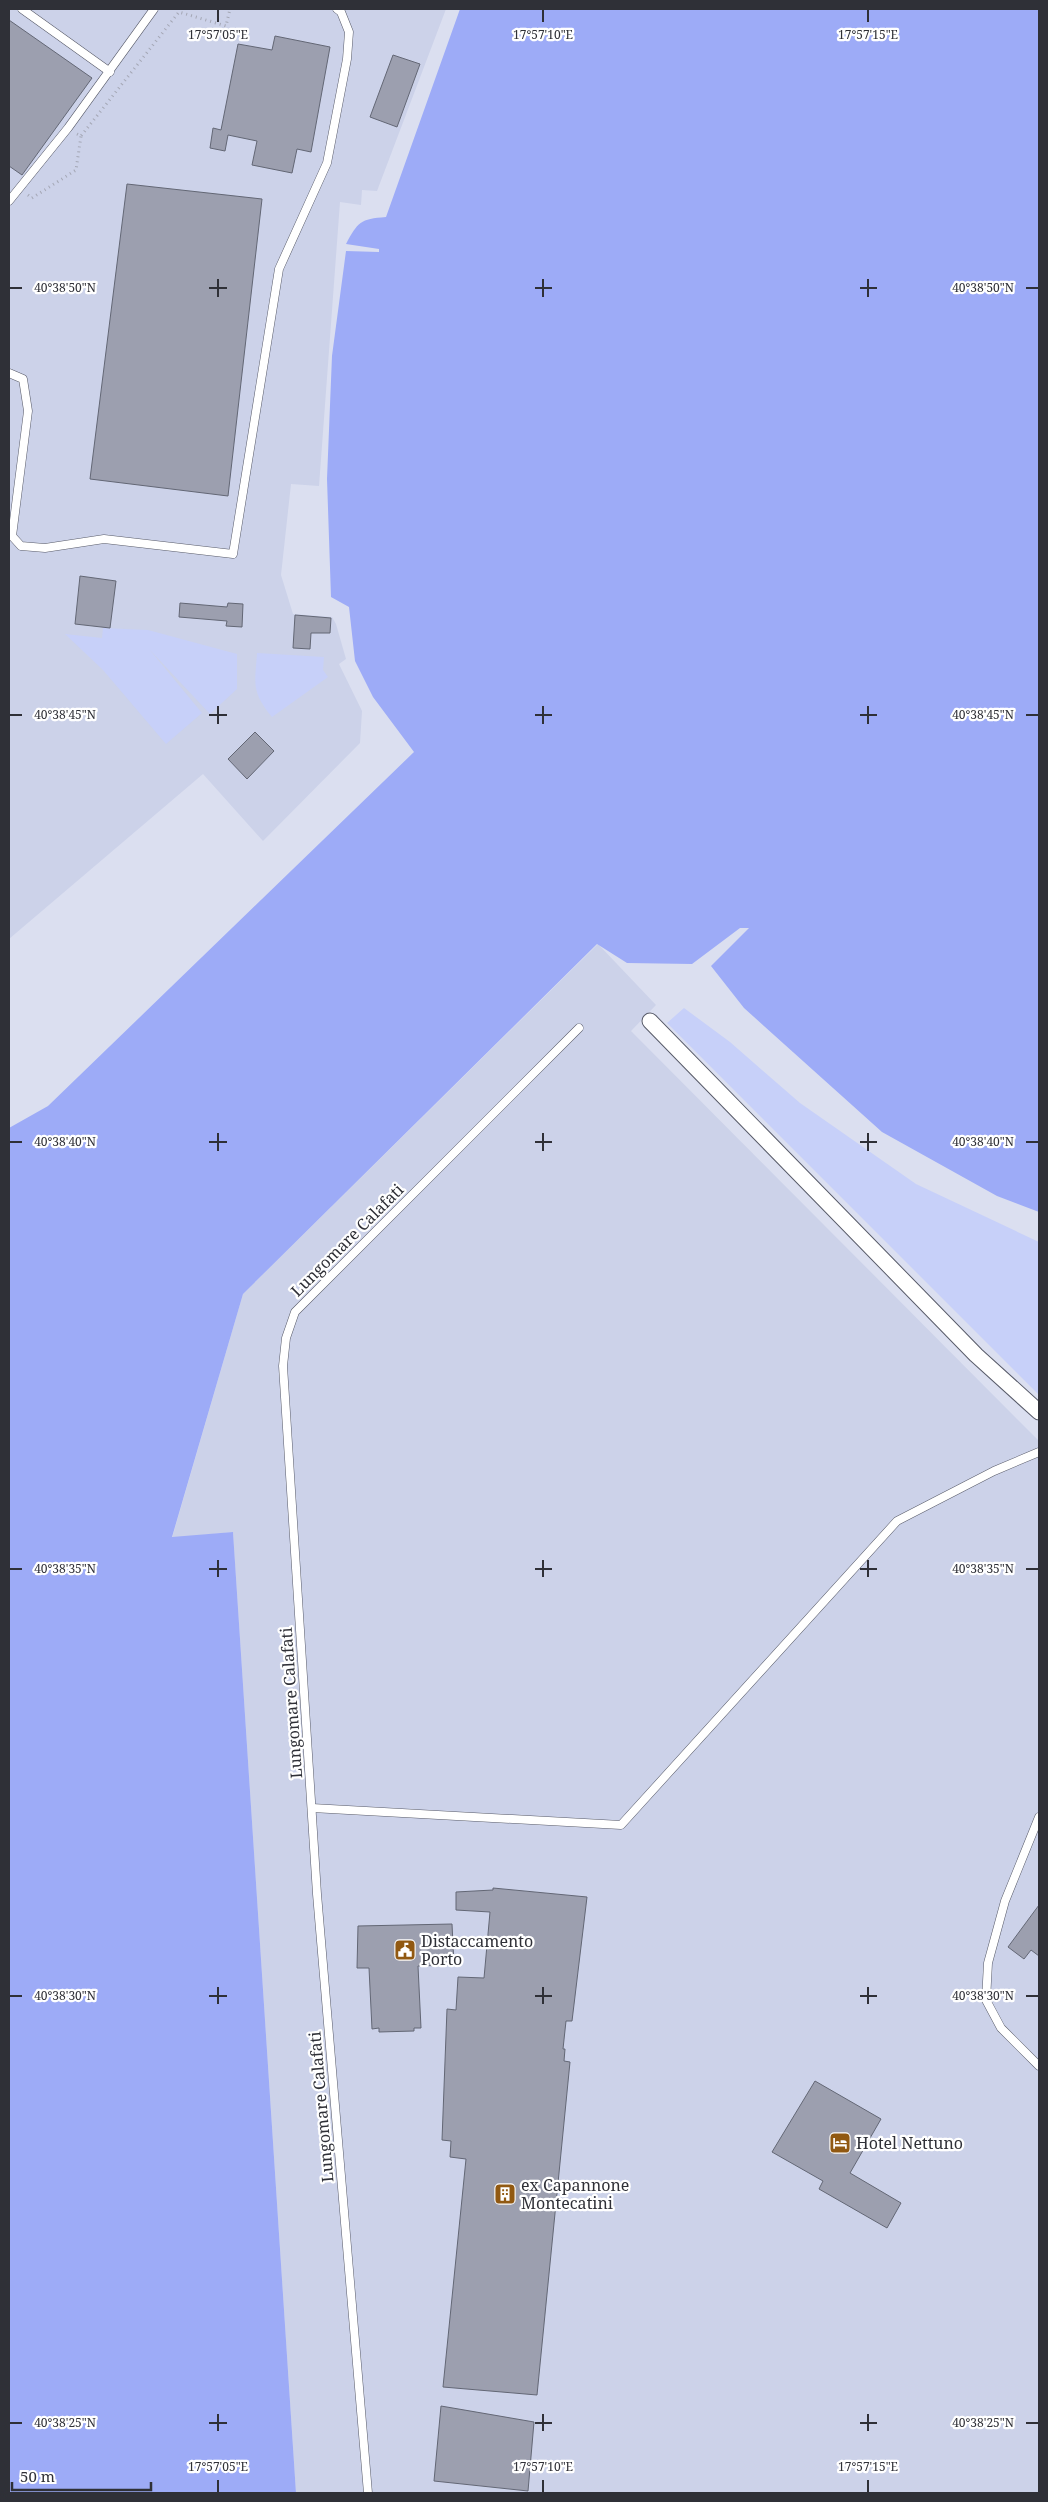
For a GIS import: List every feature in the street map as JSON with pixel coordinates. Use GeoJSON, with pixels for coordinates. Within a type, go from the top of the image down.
{"type":"FeatureCollection","features":[{"type":"Feature","properties":{"kind":"street"},"geometry":{"type":"LineString","coordinates":[[650,1021],[970,1348],[1039,1412]]}},
{"type":"Feature","properties":{"kind":"lane"},"geometry":{"type":"LineString","coordinates":[[22,9],[110,72]]}},
{"type":"Feature","properties":{"kind":"lane"},"geometry":{"type":"LineString","coordinates":[[9,201],[68,128],[154,9]]}},
{"type":"Feature","properties":{"kind":"lane"},"geometry":{"type":"LineString","coordinates":[[9,374],[23,379],[28,411],[12,536],[21,546],[45,548],[104,539],[233,554],[280,269],[326,163],[347,59],[349,32],[341,12],[336,9]]}},
{"type":"Feature","properties":{"kind":"lane","name":"Lungomare Calafati"},"geometry":{"type":"LineString","coordinates":[[368,2493],[312,1808],[283,1366],[286,1338],[295,1312],[579,1028]]}},
{"type":"Feature","properties":{"kind":"lane"},"geometry":{"type":"LineString","coordinates":[[312,1808],[621,1825],[897,1521],[994,1471],[1039,1452]]}},
{"type":"Feature","properties":{"kind":"lane"},"geometry":{"type":"LineString","coordinates":[[1039,1817],[1005,1901],[988,1963],[986,2000],[1001,2028],[1039,2066]]}},
{"type":"Feature","properties":{"kind":"path"},"geometry":{"type":"LineString","coordinates":[[20,189],[32,198],[76,170],[81,136],[178,12],[226,26],[230,9]]}},
{"type":"Feature","properties":{"kind":"path"},"geometry":{"type":"LineString","coordinates":[[68,128],[81,136]]}},
{"type":"Feature","properties":{"kind":"shaded area"},"geometry":{"type":"Polygon","coordinates":[[[9,9],[446,9],[377,191],[362,190],[361,205],[340,202],[319,486],[291,484],[281,575],[293,614],[332,617],[336,624],[346,659],[339,664],[362,711],[360,743],[263,841],[203,774],[9,939],[9,9]]]}},
{"type":"Feature","properties":{"kind":"shaded area"},"geometry":{"type":"Polygon","coordinates":[[[103,628],[148,630],[237,654],[237,689],[210,714],[149,649],[202,713],[166,744],[103,670],[65,634],[102,638],[103,628]]]}},
{"type":"Feature","properties":{"kind":"shaded area"},"geometry":{"type":"Polygon","coordinates":[[[257,653],[324,657],[323,670],[328,677],[272,717],[257,693],[255,680],[257,653]]]}},
{"type":"Feature","properties":{"kind":"shaded area"},"geometry":{"type":"Polygon","coordinates":[[[598,944],[656,1005],[631,1031],[1039,1441],[1039,2493],[296,2493],[233,1532],[172,1538],[243,1294],[598,944]]]}},
{"type":"Feature","properties":{"kind":"shaded area"},"geometry":{"type":"Polygon","coordinates":[[[684,1008],[730,1042],[800,1103],[916,1184],[1039,1242],[1039,1395],[667,1023],[684,1008]]]}},
{"type":"Feature","properties":{"kind":"water"},"geometry":{"type":"Polygon","coordinates":[[[460,9],[1039,9],[1039,1212],[997,1196],[882,1132],[744,1008],[711,966],[749,928],[740,928],[692,964],[627,963],[597,944],[243,1294],[172,1537],[233,1532],[296,2493],[9,2493],[9,1128],[48,1106],[414,752],[373,697],[355,661],[349,607],[331,597],[327,479],[332,356],[346,251],[379,252],[379,249],[346,244],[357,226],[361,223],[370,219],[386,217],[460,9]]]}},
{"type":"Feature","properties":{"kind":"building"},"geometry":{"type":"Polygon","coordinates":[[[9,20],[92,78],[22,175],[9,166],[9,20]]]}},
{"type":"Feature","properties":{"kind":"building"},"geometry":{"type":"Polygon","coordinates":[[[275,36],[330,47],[311,152],[297,149],[292,173],[252,165],[257,141],[228,135],[225,151],[210,148],[213,128],[221,130],[238,44],[272,50],[275,36]]]}},
{"type":"Feature","properties":{"kind":"building"},"geometry":{"type":"Polygon","coordinates":[[[393,55],[420,64],[397,127],[370,117],[393,55]]]}},
{"type":"Feature","properties":{"kind":"building"},"geometry":{"type":"Polygon","coordinates":[[[127,184],[262,199],[228,496],[90,479],[127,184]]]}},
{"type":"Feature","properties":{"kind":"building"},"geometry":{"type":"Polygon","coordinates":[[[80,576],[116,581],[110,628],[75,624],[80,576]]]}},
{"type":"Feature","properties":{"kind":"building"},"geometry":{"type":"Polygon","coordinates":[[[180,603],[227,607],[228,603],[243,604],[242,627],[226,626],[227,621],[179,617],[180,603]]]}},
{"type":"Feature","properties":{"kind":"building"},"geometry":{"type":"Polygon","coordinates":[[[295,615],[331,618],[330,633],[311,633],[310,649],[293,648],[295,615]]]}},
{"type":"Feature","properties":{"kind":"building"},"geometry":{"type":"Polygon","coordinates":[[[255,732],[274,751],[247,779],[228,759],[255,732]]]}},
{"type":"Feature","properties":{"kind":"building","name":"ex Capannone Montecatini"},"geometry":{"type":"Polygon","coordinates":[[[493,1888],[587,1897],[572,2021],[566,2021],[563,2049],[565,2049],[564,2061],[570,2062],[537,2395],[443,2387],[466,2159],[450,2157],[451,2141],[442,2140],[447,2009],[456,2010],[458,1977],[484,1978],[490,1912],[456,1910],[456,1892],[493,1890],[493,1888]]]}},
{"type":"Feature","properties":{"kind":"building"},"geometry":{"type":"Polygon","coordinates":[[[1039,1905],[1039,1956],[1031,1950],[1024,1959],[1008,1947],[1039,1905]]]}},
{"type":"Feature","properties":{"kind":"building"},"geometry":{"type":"Polygon","coordinates":[[[452,1924],[454,1965],[418,1966],[421,2028],[414,2028],[414,2031],[379,2032],[379,2028],[372,2029],[369,1968],[357,1968],[358,1926],[452,1924]]]}},
{"type":"Feature","properties":{"kind":"building"},"geometry":{"type":"Polygon","coordinates":[[[815,2081],[881,2119],[850,2173],[901,2203],[887,2228],[819,2189],[823,2181],[772,2152],[815,2081]]]}},
{"type":"Feature","properties":{"kind":"building"},"geometry":{"type":"Polygon","coordinates":[[[441,2406],[534,2422],[528,2491],[434,2481],[441,2406]]]}},
{"type":"Feature","properties":{"kind":"place","name":"Distaccamento Porto"},"geometry":{"type":"Point","coordinates":[405,1950]}},
{"type":"Feature","properties":{"kind":"place","name":"Hotel Nettuno"},"geometry":{"type":"Point","coordinates":[840,2143]}},
{"type":"Feature","properties":{"kind":"place","name":"ex Capannone Montecatini"},"geometry":{"type":"Point","coordinates":[505,2194]}}]}
